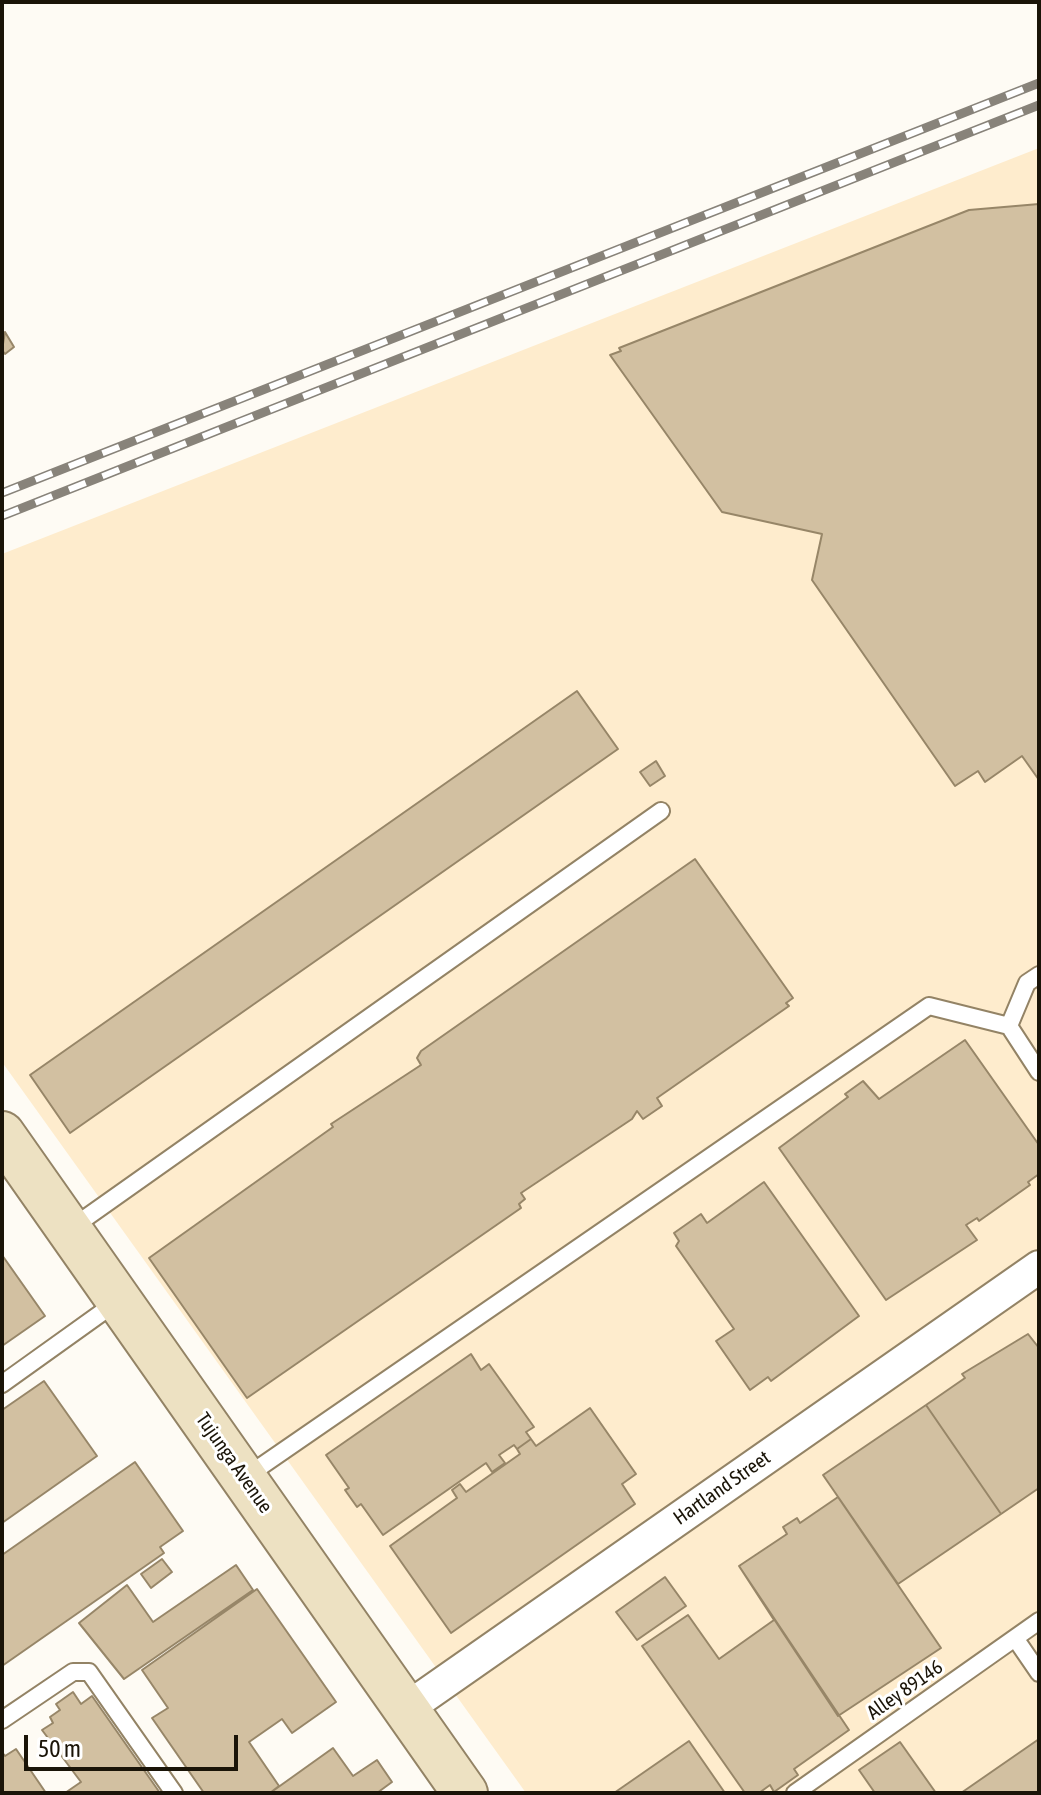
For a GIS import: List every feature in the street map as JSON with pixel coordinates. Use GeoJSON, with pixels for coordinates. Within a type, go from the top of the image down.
{"type":"FeatureCollection","features":[{"type":"Feature","properties":{"kind":"street","name":"Tujunga Avenue"},"geometry":{"type":"LineString","coordinates":[[2,1134],[465,1793]]}},
{"type":"Feature","properties":{"kind":"street","name":"Hartland Street"},"geometry":{"type":"LineString","coordinates":[[406,1709],[1039,1267]]}},
{"type":"Feature","properties":{"kind":"lane"},"geometry":{"type":"LineString","coordinates":[[69,1230],[661,811]]}},
{"type":"Feature","properties":{"kind":"lane"},"geometry":{"type":"LineString","coordinates":[[1009,1026],[1027,983],[1039,975]]}},
{"type":"Feature","properties":{"kind":"lane"},"geometry":{"type":"LineString","coordinates":[[244,1478],[929,1006],[1009,1026],[1039,1072]]}},
{"type":"Feature","properties":{"kind":"lane"},"geometry":{"type":"LineString","coordinates":[[2,1384],[119,1300]]}},
{"type":"Feature","properties":{"kind":"lane","name":"Alley 89146"},"geometry":{"type":"LineString","coordinates":[[795,1793],[1039,1621]]}},
{"type":"Feature","properties":{"kind":"lane"},"geometry":{"type":"LineString","coordinates":[[1015,1638],[1039,1673]]}},
{"type":"Feature","properties":{"kind":"lane"},"geometry":{"type":"LineString","coordinates":[[2,1720],[73,1672],[89,1672],[174,1793]]}},
{"type":"Feature","properties":{"kind":"shaded area"},"geometry":{"type":"Polygon","coordinates":[[[1039,148],[1039,1793],[526,1793],[2,1062],[2,554],[1039,148]]]}},
{"type":"Feature","properties":{"kind":"building"},"geometry":{"type":"Polygon","coordinates":[[[1039,204],[1039,780],[1022,756],[985,782],[978,771],[955,786],[812,580],[822,534],[722,512],[610,355],[621,351],[619,348],[969,210],[1039,204]]]}},
{"type":"Feature","properties":{"kind":"building"},"geometry":{"type":"Polygon","coordinates":[[[5,332],[14,347],[5,354],[2,350],[5,332]]]}},
{"type":"Feature","properties":{"kind":"building"},"geometry":{"type":"Polygon","coordinates":[[[577,691],[618,749],[70,1133],[30,1075],[577,691]]]}},
{"type":"Feature","properties":{"kind":"building"},"geometry":{"type":"Polygon","coordinates":[[[656,761],[665,776],[650,786],[640,772],[656,761]]]}},
{"type":"Feature","properties":{"kind":"building"},"geometry":{"type":"Polygon","coordinates":[[[695,859],[793,998],[786,1003],[789,1006],[657,1098],[662,1106],[643,1119],[637,1111],[632,1119],[521,1193],[525,1199],[519,1204],[521,1208],[247,1398],[149,1258],[333,1127],[331,1124],[421,1065],[417,1058],[421,1051],[695,859]]]}},
{"type":"Feature","properties":{"kind":"building"},"geometry":{"type":"Polygon","coordinates":[[[965,1040],[1039,1145],[1039,1174],[1028,1182],[1030,1185],[979,1221],[977,1218],[966,1225],[977,1240],[886,1300],[779,1148],[848,1097],[845,1094],[863,1081],[879,1099],[965,1040]]]}},
{"type":"Feature","properties":{"kind":"building"},"geometry":{"type":"Polygon","coordinates":[[[764,1182],[859,1316],[771,1381],[768,1377],[750,1390],[716,1341],[734,1329],[676,1246],[679,1241],[674,1233],[701,1214],[707,1223],[764,1182]]]}},
{"type":"Feature","properties":{"kind":"building"},"geometry":{"type":"Polygon","coordinates":[[[2,1255],[45,1316],[2,1346],[2,1255]]]}},
{"type":"Feature","properties":{"kind":"building"},"geometry":{"type":"Polygon","coordinates":[[[1028,1334],[1039,1348],[1039,1488],[1001,1514],[926,1405],[965,1378],[962,1374],[1028,1334]]]}},
{"type":"Feature","properties":{"kind":"building"},"geometry":{"type":"Polygon","coordinates":[[[471,1354],[481,1370],[489,1364],[534,1427],[526,1432],[531,1439],[517,1449],[514,1445],[499,1455],[505,1463],[492,1472],[486,1463],[383,1535],[361,1504],[357,1507],[345,1490],[349,1488],[326,1455],[471,1354]]]}},
{"type":"Feature","properties":{"kind":"building"},"geometry":{"type":"Polygon","coordinates":[[[44,1381],[97,1456],[2,1523],[2,1410],[44,1381]]]}},
{"type":"Feature","properties":{"kind":"building"},"geometry":{"type":"Polygon","coordinates":[[[926,1405],[1001,1514],[898,1584],[823,1475],[926,1405]]]}},
{"type":"Feature","properties":{"kind":"building"},"geometry":{"type":"Polygon","coordinates":[[[590,1408],[636,1474],[622,1484],[635,1504],[451,1633],[390,1546],[457,1498],[452,1490],[460,1484],[466,1492],[520,1454],[517,1449],[531,1439],[536,1446],[590,1408]]]}},
{"type":"Feature","properties":{"kind":"building"},"geometry":{"type":"Polygon","coordinates":[[[135,1462],[183,1531],[160,1547],[164,1553],[2,1666],[2,1555],[135,1462]]]}},
{"type":"Feature","properties":{"kind":"building"},"geometry":{"type":"Polygon","coordinates":[[[838,1497],[941,1648],[838,1716],[739,1566],[787,1534],[783,1527],[797,1518],[800,1523],[838,1497]]]}},
{"type":"Feature","properties":{"kind":"building"},"geometry":{"type":"Polygon","coordinates":[[[162,1559],[172,1572],[151,1588],[141,1574],[162,1559]]]}},
{"type":"Feature","properties":{"kind":"building"},"geometry":{"type":"Polygon","coordinates":[[[236,1565],[253,1590],[124,1679],[79,1623],[127,1585],[153,1622],[236,1565]]]}},
{"type":"Feature","properties":{"kind":"building"},"geometry":{"type":"Polygon","coordinates":[[[739,1566],[849,1730],[794,1769],[798,1775],[774,1792],[770,1785],[759,1793],[745,1793],[642,1646],[688,1615],[719,1659],[774,1620],[739,1566]]]}},
{"type":"Feature","properties":{"kind":"building"},"geometry":{"type":"Polygon","coordinates":[[[665,1577],[686,1606],[637,1640],[616,1612],[665,1577]]]}},
{"type":"Feature","properties":{"kind":"building"},"geometry":{"type":"Polygon","coordinates":[[[257,1589],[336,1702],[292,1733],[282,1719],[249,1742],[279,1786],[270,1793],[204,1793],[152,1718],[168,1708],[142,1670],[257,1589]]]}},
{"type":"Feature","properties":{"kind":"building"},"geometry":{"type":"Polygon","coordinates":[[[73,1692],[81,1704],[92,1696],[160,1793],[65,1793],[81,1782],[42,1730],[53,1723],[50,1717],[60,1710],[56,1704],[73,1692]]]}},
{"type":"Feature","properties":{"kind":"building"},"geometry":{"type":"Polygon","coordinates":[[[1039,1739],[1039,1793],[961,1793],[1039,1739]]]}},
{"type":"Feature","properties":{"kind":"building"},"geometry":{"type":"Polygon","coordinates":[[[689,1741],[725,1793],[614,1793],[689,1741]]]}},
{"type":"Feature","properties":{"kind":"building"},"geometry":{"type":"Polygon","coordinates":[[[900,1742],[936,1793],[875,1793],[859,1770],[900,1742]]]}},
{"type":"Feature","properties":{"kind":"building"},"geometry":{"type":"Polygon","coordinates":[[[333,1748],[353,1776],[377,1760],[392,1782],[377,1793],[270,1793],[333,1748]]]}},
{"type":"Feature","properties":{"kind":"building"},"geometry":{"type":"Polygon","coordinates":[[[16,1749],[46,1793],[2,1793],[2,1752],[5,1756],[16,1749]]]}},
{"type":"Feature","properties":{"kind":"railway"},"geometry":{"type":"LineString","coordinates":[[2,493],[1039,83]]}},
{"type":"Feature","properties":{"kind":"railway"},"geometry":{"type":"LineString","coordinates":[[2,516],[1039,105]]}}]}
